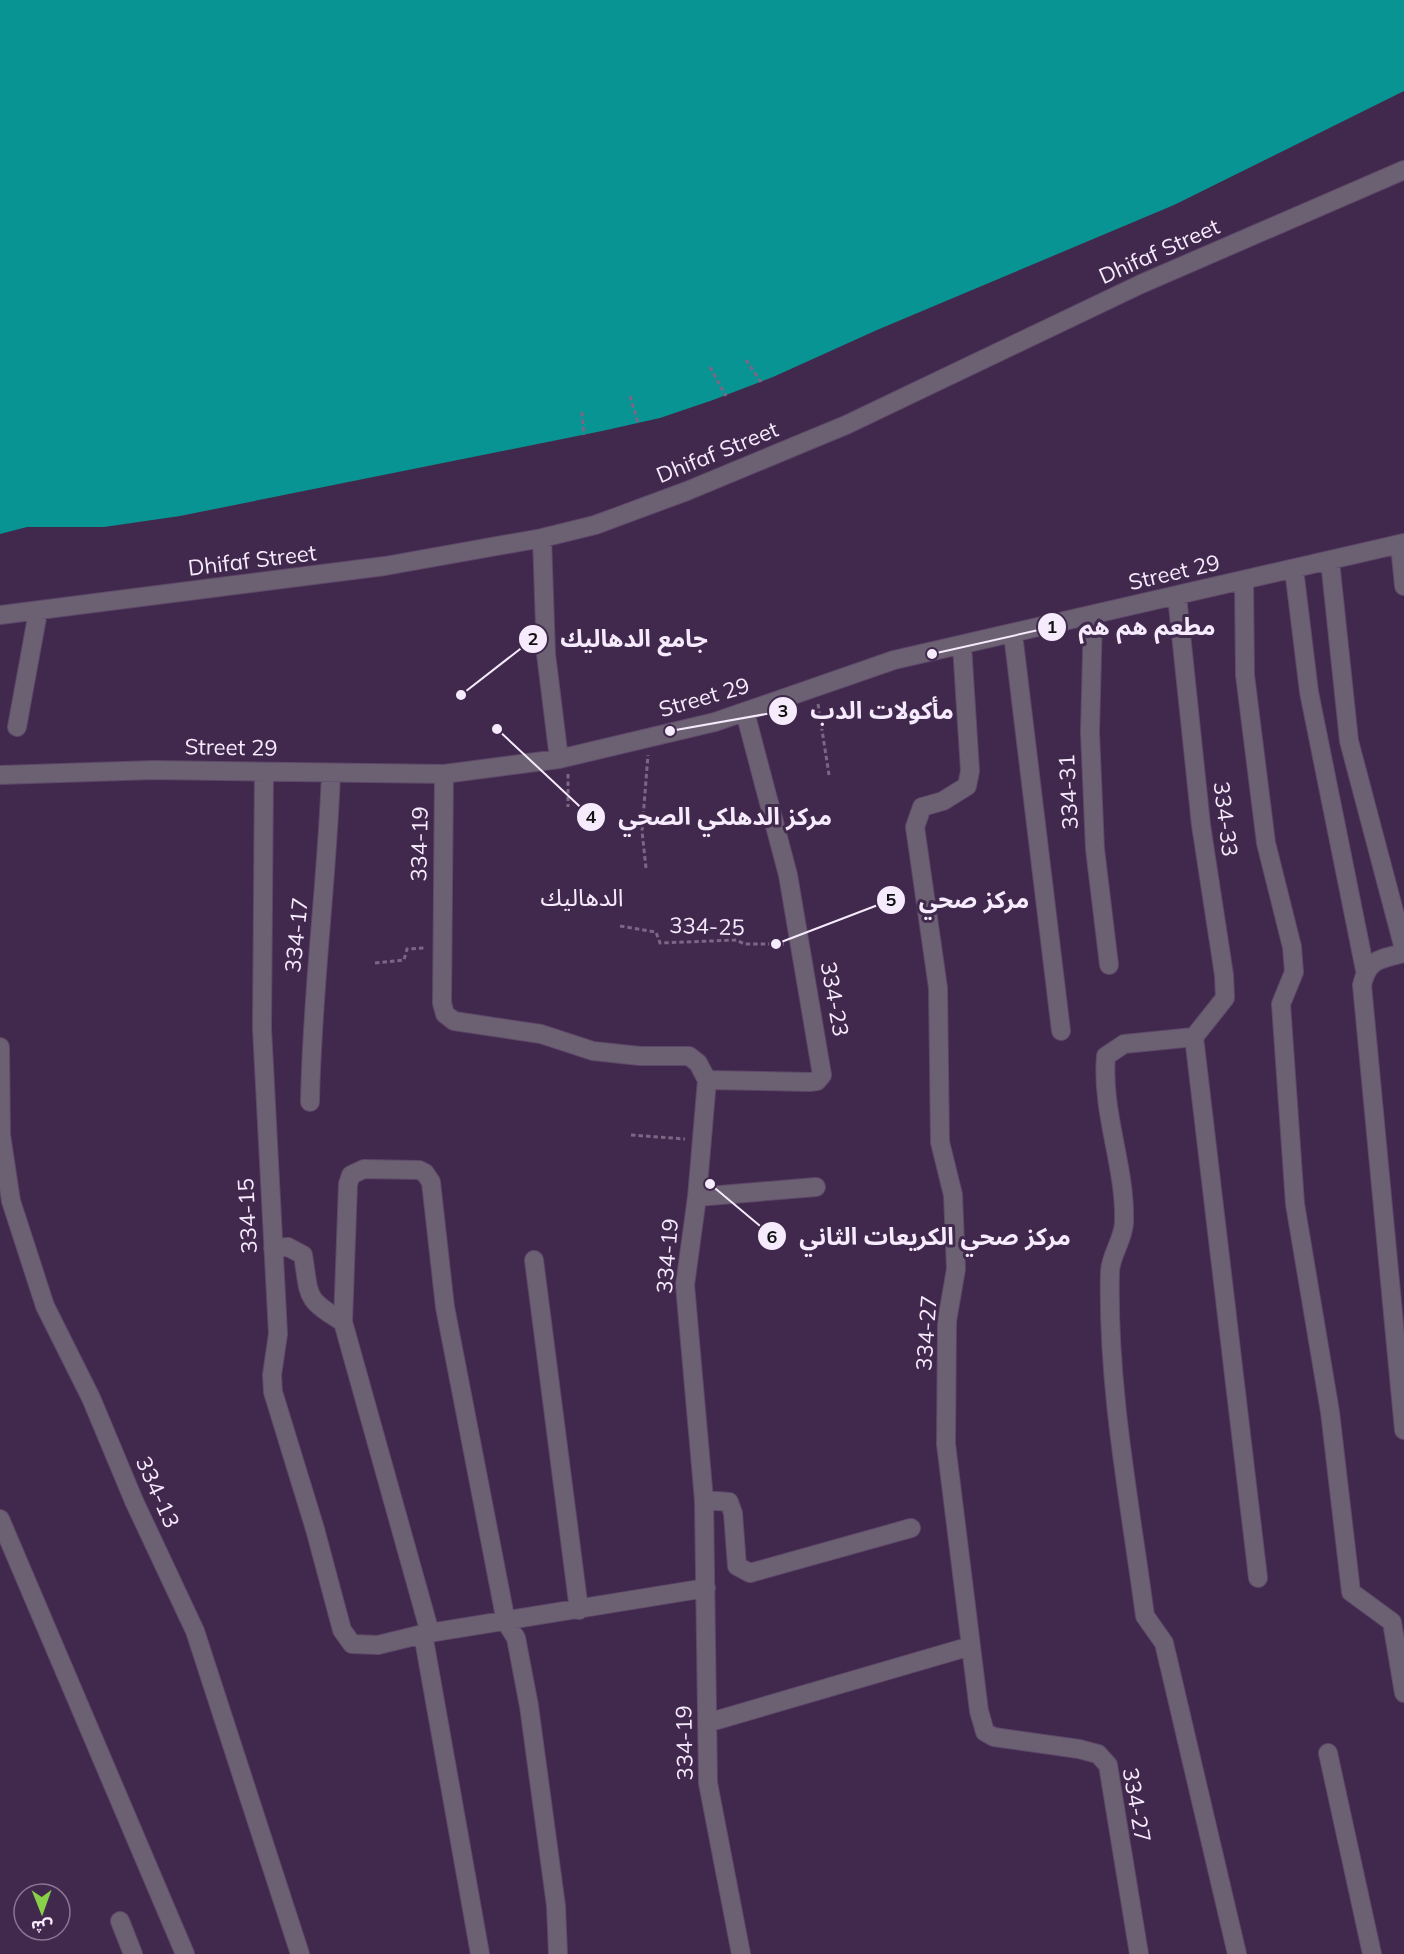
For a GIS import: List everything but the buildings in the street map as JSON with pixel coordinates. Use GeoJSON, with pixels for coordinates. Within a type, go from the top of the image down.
{"type":"FeatureCollection","features":[{"type":"Feature","properties":{"kind":"street","name":"Dhifaf Street"},"geometry":{"type":"LineString","coordinates":[[0,615],[38,612],[385,566],[542,538],[640,510],[846,425],[1141,284],[1404,170]]}},
{"type":"Feature","properties":{"kind":"street"},"geometry":{"type":"LineString","coordinates":[[542,538],[546,654],[563,758]]}},
{"type":"Feature","properties":{"kind":"street"},"geometry":{"type":"LineString","coordinates":[[1402,544],[1404,586]]}},
{"type":"Feature","properties":{"kind":"street","name":"Street 29"},"geometry":{"type":"LineString","coordinates":[[0,775],[154,770],[444,774],[563,758],[715,722],[894,660],[1402,544]]}},
{"type":"Feature","properties":{"kind":"street"},"geometry":{"type":"LineString","coordinates":[[1330,561],[1349,741],[1404,951],[1376,961],[1365,970]]}},
{"type":"Feature","properties":{"kind":"street"},"geometry":{"type":"LineString","coordinates":[[1294,569],[1309,692],[1365,970],[1362,985],[1404,1430]]}},
{"type":"Feature","properties":{"kind":"street"},"geometry":{"type":"LineString","coordinates":[[1244,581],[1245,675],[1264,832],[1292,947],[1294,972],[1281,1004],[1295,1204],[1330,1412],[1351,1592],[1392,1622],[1404,1693]]}},
{"type":"Feature","properties":{"kind":"street","name":"334-33"},"geometry":{"type":"LineString","coordinates":[[1177,597],[1202,825],[1224,975],[1225,998],[1194,1036]]}},
{"type":"Feature","properties":{"kind":"street"},"geometry":{"type":"LineString","coordinates":[[17,727],[38,612]]}},
{"type":"Feature","properties":{"kind":"street","name":"334-31"},"geometry":{"type":"LineString","coordinates":[[1093,616],[1090,732],[1095,849],[1108,965]]}},
{"type":"Feature","properties":{"kind":"street"},"geometry":{"type":"LineString","coordinates":[[1013,634],[1061,1031]]}},
{"type":"Feature","properties":{"kind":"street","name":"334-27"},"geometry":{"type":"LineString","coordinates":[[962,645],[970,771],[967,786],[943,801],[922,807],[915,828],[939,988],[940,1142],[953,1195],[956,1269],[947,1321],[946,1444],[979,1711],[985,1732],[994,1737],[1089,1751],[1098,1754],[1108,1765],[1139,1954]]}},
{"type":"Feature","properties":{"kind":"street","name":"334-23"},"geometry":{"type":"LineString","coordinates":[[707,1080],[809,1082],[817,1081],[822,1075],[788,875],[745,712]]}},
{"type":"Feature","properties":{"kind":"street","name":"334-15"},"geometry":{"type":"LineString","coordinates":[[264,772],[262,1028],[278,1334],[272,1375],[273,1392],[315,1528],[342,1630],[352,1644],[378,1645],[426,1634]]}},
{"type":"Feature","properties":{"kind":"street","name":"334-17"},"geometry":{"type":"LineString","coordinates":[[310,1102],[311,1031],[318,934],[327,871],[331,773]]}},
{"type":"Feature","properties":{"kind":"street","name":"334-19"},"geometry":{"type":"LineString","coordinates":[[444,774],[441,948],[442,1003],[445,1014],[454,1021],[542,1034],[592,1051],[640,1056],[689,1056],[698,1063],[707,1080],[698,1197],[685,1286],[704,1500],[708,1783],[741,1954]]}},
{"type":"Feature","properties":{"kind":"street"},"geometry":{"type":"LineString","coordinates":[[1237,1954],[1164,1643],[1145,1616],[1115,1392],[1110,1268],[1124,1226],[1122,1185],[1104,1083],[1106,1056],[1124,1044],[1194,1036],[1258,1578]]}},
{"type":"Feature","properties":{"kind":"street","name":"334-13"},"geometry":{"type":"LineString","coordinates":[[0,1047],[1,1135],[11,1201],[42,1296],[91,1398],[134,1501],[195,1631],[300,1954]]}},
{"type":"Feature","properties":{"kind":"street"},"geometry":{"type":"LineString","coordinates":[[480,1954],[426,1634],[343,1322],[348,1184],[351,1175],[364,1169],[404,1169],[425,1173],[431,1182],[445,1307],[506,1622],[516,1638],[529,1706],[556,1906],[558,1954]]}},
{"type":"Feature","properties":{"kind":"street"},"geometry":{"type":"LineString","coordinates":[[698,1197],[816,1187]]}},
{"type":"Feature","properties":{"kind":"street"},"geometry":{"type":"LineString","coordinates":[[273,1248],[288,1247],[303,1255],[307,1293],[317,1306],[343,1322]]}},
{"type":"Feature","properties":{"kind":"street"},"geometry":{"type":"LineString","coordinates":[[534,1260],[579,1610]]}},
{"type":"Feature","properties":{"kind":"street"},"geometry":{"type":"LineString","coordinates":[[704,1500],[729,1502],[733,1513],[737,1566],[750,1573],[911,1528]]}},
{"type":"Feature","properties":{"kind":"street"},"geometry":{"type":"LineString","coordinates":[[0,1519],[185,1954]]}},
{"type":"Feature","properties":{"kind":"street"},"geometry":{"type":"LineString","coordinates":[[426,1634],[706,1588]]}},
{"type":"Feature","properties":{"kind":"street"},"geometry":{"type":"LineString","coordinates":[[707,1723],[971,1646]]}},
{"type":"Feature","properties":{"kind":"street"},"geometry":{"type":"LineString","coordinates":[[1328,1754],[1372,1954]]}},
{"type":"Feature","properties":{"kind":"street"},"geometry":{"type":"LineString","coordinates":[[120,1921],[133,1954]]}},
{"type":"Feature","properties":{"kind":"path"},"geometry":{"type":"LineString","coordinates":[[746,360],[761,382]]}},
{"type":"Feature","properties":{"kind":"path"},"geometry":{"type":"LineString","coordinates":[[711,367],[726,396]]}},
{"type":"Feature","properties":{"kind":"path"},"geometry":{"type":"LineString","coordinates":[[630,396],[638,423]]}},
{"type":"Feature","properties":{"kind":"path"},"geometry":{"type":"LineString","coordinates":[[582,412],[584,435]]}},
{"type":"Feature","properties":{"kind":"path"},"geometry":{"type":"LineString","coordinates":[[816,687],[829,775]]}},
{"type":"Feature","properties":{"kind":"path"},"geometry":{"type":"LineString","coordinates":[[646,868],[642,831],[648,738]]}},
{"type":"Feature","properties":{"kind":"path"},"geometry":{"type":"LineString","coordinates":[[563,758],[568,807]]}},
{"type":"Feature","properties":{"kind":"path","name":"334-25"},"geometry":{"type":"LineString","coordinates":[[620,926],[656,932],[660,943],[737,940],[744,944],[801,944]]}},
{"type":"Feature","properties":{"kind":"path"},"geometry":{"type":"LineString","coordinates":[[375,963],[404,960],[407,949],[441,948]]}},
{"type":"Feature","properties":{"kind":"path"},"geometry":{"type":"LineString","coordinates":[[631,1135],[702,1141]]}},
{"type":"Feature","properties":{"kind":"shaded area"},"geometry":{"type":"Polygon","coordinates":[[[0,0],[1404,0],[1404,91],[1174,205],[877,330],[773,377],[660,418],[180,516],[104,527],[27,527],[0,534],[0,0]]]}},
{"type":"Feature","properties":{"kind":"place","name":"مطعم هم هم"},"geometry":{"type":"Point","coordinates":[932,654]}},
{"type":"Feature","properties":{"kind":"place","name":"جامع الدهاليك"},"geometry":{"type":"Point","coordinates":[461,695]}},
{"type":"Feature","properties":{"kind":"place","name":"مركز الدهلكي الصحي"},"geometry":{"type":"Point","coordinates":[497,729]}},
{"type":"Feature","properties":{"kind":"place","name":"مأكولات الدب"},"geometry":{"type":"Point","coordinates":[670,731]}},
{"type":"Feature","properties":{"kind":"place","name":"مركز صحي"},"geometry":{"type":"Point","coordinates":[776,944]}},
{"type":"Feature","properties":{"kind":"place","name":"مركز صحي الكريعات الثاني"},"geometry":{"type":"Point","coordinates":[710,1184]}},
{"type":"Feature","properties":{"kind":"district","name":"الدهاليك"},"geometry":{"type":"Point","coordinates":[582,898]}}]}
